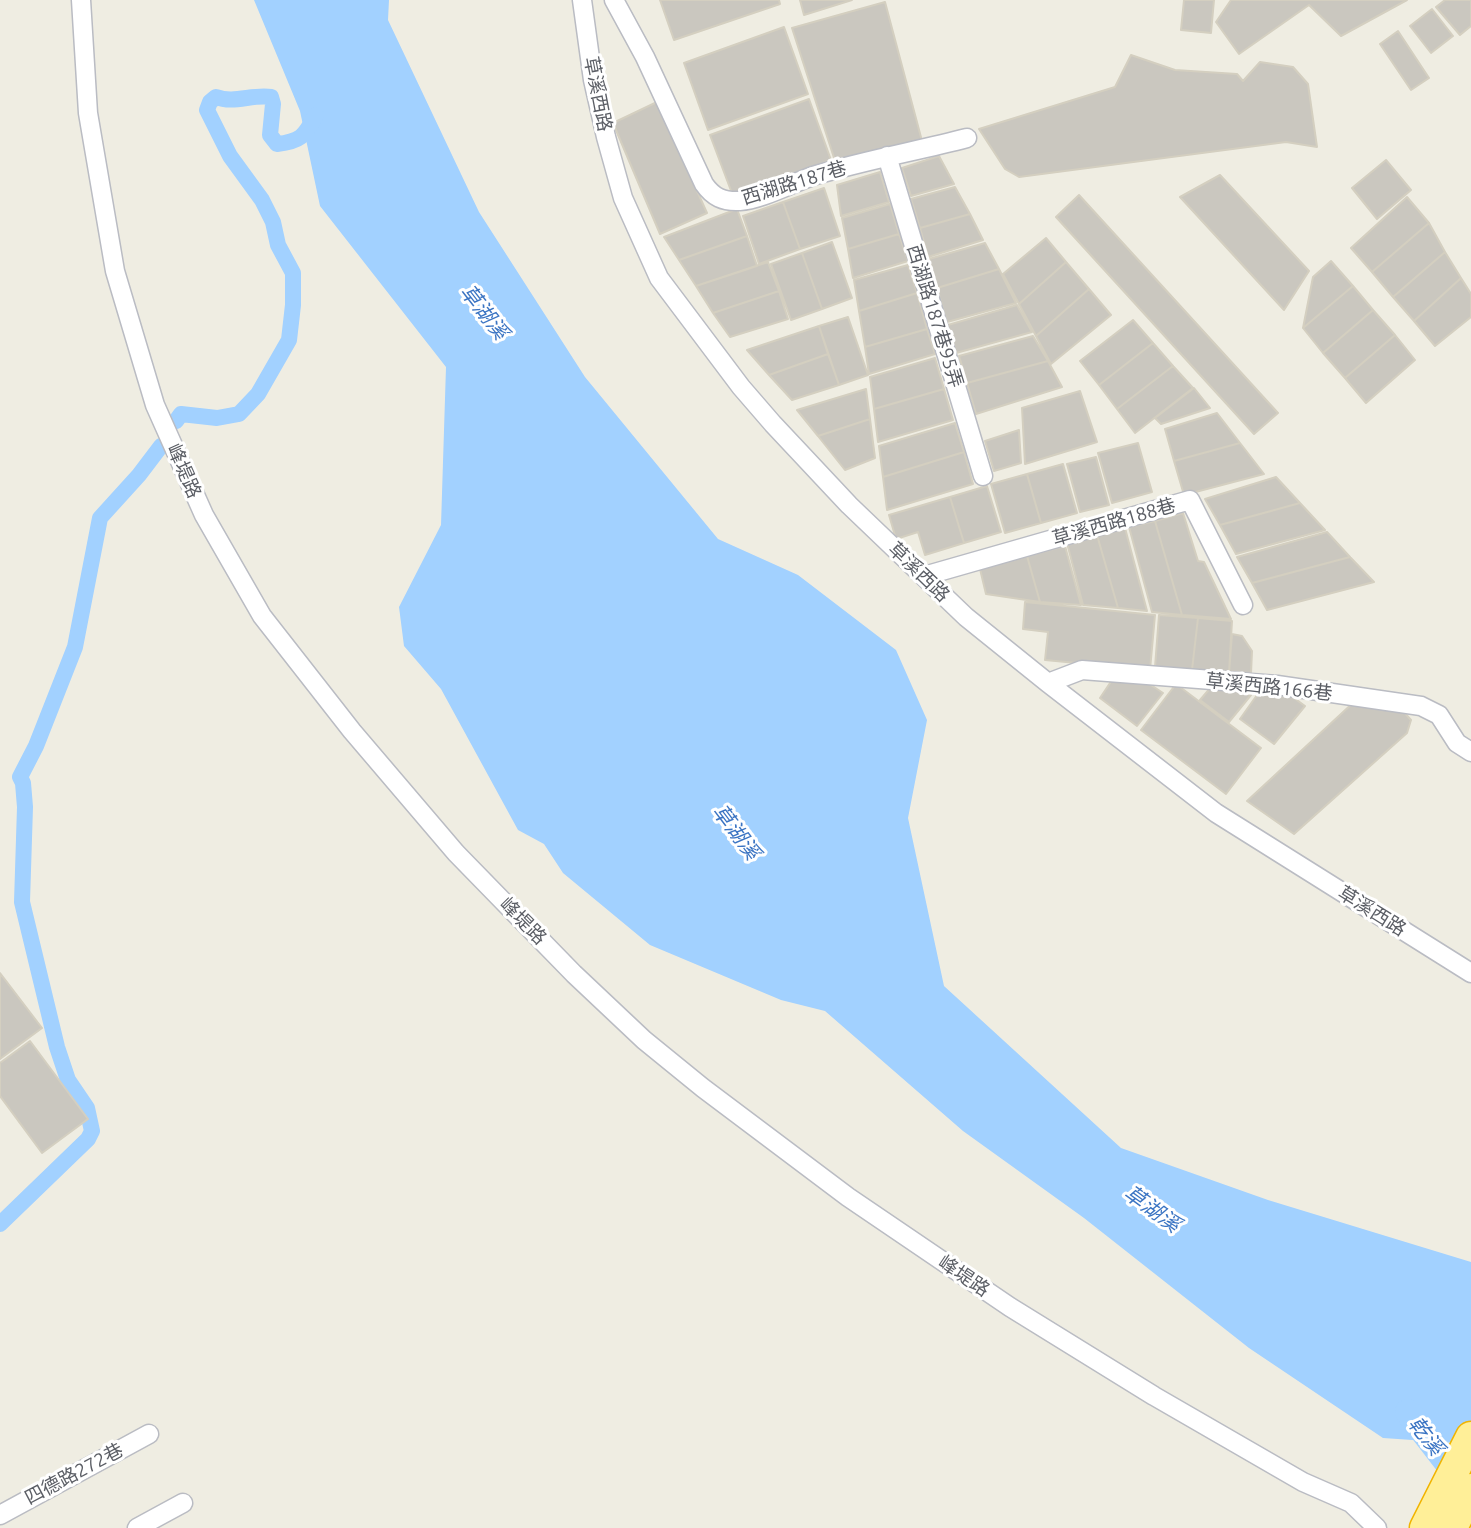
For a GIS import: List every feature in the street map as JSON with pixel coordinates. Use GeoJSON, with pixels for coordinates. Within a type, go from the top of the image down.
{"type":"FeatureCollection","features":[{"type":"Feature","properties":{"kind":"highway"},"geometry":{"type":"LineString","coordinates":[[1425,1528],[1471,1437]]}},
{"type":"Feature","properties":{"kind":"highway"},"geometry":{"type":"LineString","coordinates":[[1452,1528],[1471,1489]]}},
{"type":"Feature","properties":{"kind":"street","name":"峰堤路"},"geometry":{"type":"LineString","coordinates":[[81,0],[88,113],[115,271],[155,405],[204,514],[262,616],[360,741],[456,853],[574,974],[644,1040],[703,1088],[848,1198],[1010,1307],[1303,1482],[1351,1503],[1377,1528]]}},
{"type":"Feature","properties":{"kind":"street","name":"草溪西路"},"geometry":{"type":"LineString","coordinates":[[582,0],[593,80],[606,137],[624,198],[659,278],[734,378],[773,424],[849,505],[966,617],[1048,683],[1216,813],[1471,972]]}},
{"type":"Feature","properties":{"kind":"street","name":"西湖路187巷"},"geometry":{"type":"LineString","coordinates":[[614,0],[645,57],[712,196],[726,201],[743,201],[815,176],[967,138]]}},
{"type":"Feature","properties":{"kind":"street","name":"西湖路187巷95弄"},"geometry":{"type":"LineString","coordinates":[[887,156],[983,476]]}},
{"type":"Feature","properties":{"kind":"street","name":"草溪西路188巷"},"geometry":{"type":"LineString","coordinates":[[924,576],[1190,500],[1243,606]]}},
{"type":"Feature","properties":{"kind":"street","name":"草溪西路166巷"},"geometry":{"type":"LineString","coordinates":[[1048,683],[1082,670],[1277,685],[1421,706],[1440,715],[1457,743],[1471,752]]}},
{"type":"Feature","properties":{"kind":"street","name":"四德路272巷"},"geometry":{"type":"LineString","coordinates":[[0,1515],[149,1434]]}},
{"type":"Feature","properties":{"kind":"street"},"geometry":{"type":"LineString","coordinates":[[137,1528],[183,1503]]}},
{"type":"Feature","properties":{"kind":"water","name":"草湖溪"},"geometry":{"type":"Polygon","coordinates":[[[254,0],[389,0],[388,20],[479,212],[585,377],[718,539],[798,575],[896,650],[927,720],[908,818],[944,986],[1121,1148],[1268,1200],[1471,1262],[1471,1444],[1383,1438],[1249,1348],[1084,1218],[963,1131],[825,1011],[781,1000],[650,945],[563,873],[544,844],[518,830],[441,689],[404,646],[399,607],[441,525],[446,367],[320,206],[300,111],[254,0]]]}},
{"type":"Feature","properties":{"kind":"building"},"geometry":{"type":"Polygon","coordinates":[[[660,0],[779,0],[780,4],[674,40],[660,0]]]}},
{"type":"Feature","properties":{"kind":"building"},"geometry":{"type":"Polygon","coordinates":[[[800,0],[852,0],[804,15],[800,0]]]}},
{"type":"Feature","properties":{"kind":"building"},"geometry":{"type":"Polygon","coordinates":[[[1184,0],[1214,0],[1211,33],[1181,30],[1184,0]]]}},
{"type":"Feature","properties":{"kind":"building"},"geometry":{"type":"Polygon","coordinates":[[[1231,0],[1407,0],[1341,36],[1309,5],[1239,54],[1216,22],[1231,0]]]}},
{"type":"Feature","properties":{"kind":"building"},"geometry":{"type":"Polygon","coordinates":[[[1445,0],[1471,0],[1471,26],[1460,35],[1436,7],[1445,0]]]}},
{"type":"Feature","properties":{"kind":"building"},"geometry":{"type":"Polygon","coordinates":[[[885,2],[922,141],[835,161],[792,28],[885,2]]]}},
{"type":"Feature","properties":{"kind":"building"},"geometry":{"type":"Polygon","coordinates":[[[1432,9],[1453,36],[1431,53],[1410,26],[1432,9]]]}},
{"type":"Feature","properties":{"kind":"building"},"geometry":{"type":"Polygon","coordinates":[[[784,27],[808,94],[708,130],[684,63],[784,27]]]}},
{"type":"Feature","properties":{"kind":"building"},"geometry":{"type":"Polygon","coordinates":[[[1398,31],[1429,78],[1411,90],[1380,44],[1398,31]]]}},
{"type":"Feature","properties":{"kind":"building"},"geometry":{"type":"Polygon","coordinates":[[[1131,55],[1175,70],[1237,74],[1243,81],[1260,62],[1293,67],[1308,84],[1317,147],[1286,142],[1019,177],[1005,169],[979,129],[1115,87],[1131,55]]]}},
{"type":"Feature","properties":{"kind":"building"},"geometry":{"type":"Polygon","coordinates":[[[809,99],[831,160],[733,196],[710,135],[809,99]]]}},
{"type":"Feature","properties":{"kind":"building"},"geometry":{"type":"Polygon","coordinates":[[[657,102],[707,213],[660,234],[613,123],[657,102]]]}},
{"type":"Feature","properties":{"kind":"building"},"geometry":{"type":"Polygon","coordinates":[[[939,156],[954,184],[911,196],[902,168],[939,156]]]}},
{"type":"Feature","properties":{"kind":"building"},"geometry":{"type":"Polygon","coordinates":[[[1386,160],[1411,190],[1377,219],[1352,188],[1386,160]]]}},
{"type":"Feature","properties":{"kind":"building"},"geometry":{"type":"Polygon","coordinates":[[[880,172],[889,202],[841,216],[837,185],[880,172]]]}},
{"type":"Feature","properties":{"kind":"building"},"geometry":{"type":"Polygon","coordinates":[[[1220,175],[1309,271],[1284,310],[1180,197],[1220,175]]]}},
{"type":"Feature","properties":{"kind":"building"},"geometry":{"type":"Polygon","coordinates":[[[955,187],[970,214],[920,228],[911,199],[955,187]]]}},
{"type":"Feature","properties":{"kind":"building"},"geometry":{"type":"Polygon","coordinates":[[[824,188],[840,236],[800,249],[783,202],[824,188]]]}},
{"type":"Feature","properties":{"kind":"building"},"geometry":{"type":"Polygon","coordinates":[[[1079,195],[1278,413],[1254,434],[1056,217],[1079,195]]]}},
{"type":"Feature","properties":{"kind":"building"},"geometry":{"type":"Polygon","coordinates":[[[1407,197],[1429,223],[1372,272],[1351,248],[1407,197]]]}},
{"type":"Feature","properties":{"kind":"building"},"geometry":{"type":"Polygon","coordinates":[[[783,202],[800,249],[759,264],[743,216],[783,202]]]}},
{"type":"Feature","properties":{"kind":"building"},"geometry":{"type":"Polygon","coordinates":[[[890,204],[899,234],[848,249],[842,218],[890,204]]]}},
{"type":"Feature","properties":{"kind":"building"},"geometry":{"type":"Polygon","coordinates":[[[737,209],[747,236],[679,260],[664,237],[737,209]]]}},
{"type":"Feature","properties":{"kind":"building"},"geometry":{"type":"Polygon","coordinates":[[[970,214],[983,240],[928,257],[920,228],[970,214]]]}},
{"type":"Feature","properties":{"kind":"building"},"geometry":{"type":"Polygon","coordinates":[[[1429,223],[1445,252],[1393,297],[1372,272],[1429,223]]]}},
{"type":"Feature","properties":{"kind":"building"},"geometry":{"type":"Polygon","coordinates":[[[899,234],[908,261],[853,278],[848,249],[899,234]]]}},
{"type":"Feature","properties":{"kind":"building"},"geometry":{"type":"Polygon","coordinates":[[[747,236],[757,266],[696,286],[679,260],[747,236]]]}},
{"type":"Feature","properties":{"kind":"building"},"geometry":{"type":"Polygon","coordinates":[[[1046,238],[1066,262],[1019,304],[1003,274],[1046,238]]]}},
{"type":"Feature","properties":{"kind":"building"},"geometry":{"type":"Polygon","coordinates":[[[832,242],[852,298],[822,309],[802,253],[832,242]]]}},
{"type":"Feature","properties":{"kind":"building"},"geometry":{"type":"Polygon","coordinates":[[[985,243],[999,269],[937,288],[929,259],[985,243]]]}},
{"type":"Feature","properties":{"kind":"building"},"geometry":{"type":"Polygon","coordinates":[[[1445,252],[1461,278],[1414,321],[1393,297],[1445,252]]]}},
{"type":"Feature","properties":{"kind":"building"},"geometry":{"type":"Polygon","coordinates":[[[802,253],[822,309],[791,320],[771,264],[802,253]]]}},
{"type":"Feature","properties":{"kind":"building"},"geometry":{"type":"Polygon","coordinates":[[[1331,261],[1353,286],[1303,328],[1313,277],[1331,261]]]}},
{"type":"Feature","properties":{"kind":"building"},"geometry":{"type":"Polygon","coordinates":[[[768,262],[779,291],[713,313],[696,286],[768,262]]]}},
{"type":"Feature","properties":{"kind":"building"},"geometry":{"type":"Polygon","coordinates":[[[1066,262],[1089,289],[1036,336],[1019,304],[1066,262]]]}},
{"type":"Feature","properties":{"kind":"building"},"geometry":{"type":"Polygon","coordinates":[[[908,265],[917,293],[859,311],[854,280],[908,265]]]}},
{"type":"Feature","properties":{"kind":"building"},"geometry":{"type":"Polygon","coordinates":[[[999,269],[1016,303],[947,322],[937,288],[999,269]]]}},
{"type":"Feature","properties":{"kind":"building"},"geometry":{"type":"Polygon","coordinates":[[[1461,278],[1471,294],[1471,317],[1435,346],[1414,321],[1461,278]]]}},
{"type":"Feature","properties":{"kind":"building"},"geometry":{"type":"Polygon","coordinates":[[[1353,286],[1373,310],[1323,353],[1303,328],[1353,286]]]}},
{"type":"Feature","properties":{"kind":"building"},"geometry":{"type":"Polygon","coordinates":[[[1089,289],[1111,315],[1051,364],[1036,336],[1089,289]]]}},
{"type":"Feature","properties":{"kind":"building"},"geometry":{"type":"Polygon","coordinates":[[[779,291],[788,319],[730,337],[713,313],[779,291]]]}},
{"type":"Feature","properties":{"kind":"building"},"geometry":{"type":"Polygon","coordinates":[[[917,293],[927,329],[865,347],[859,311],[917,293]]]}},
{"type":"Feature","properties":{"kind":"building"},"geometry":{"type":"Polygon","coordinates":[[[1017,305],[1032,332],[956,353],[948,325],[1017,305]]]}},
{"type":"Feature","properties":{"kind":"building"},"geometry":{"type":"Polygon","coordinates":[[[1373,310],[1395,335],[1345,378],[1323,353],[1373,310]]]}},
{"type":"Feature","properties":{"kind":"building"},"geometry":{"type":"Polygon","coordinates":[[[848,317],[868,375],[839,385],[819,326],[848,317]]]}},
{"type":"Feature","properties":{"kind":"building"},"geometry":{"type":"Polygon","coordinates":[[[1133,320],[1153,343],[1099,385],[1080,361],[1133,320]]]}},
{"type":"Feature","properties":{"kind":"building"},"geometry":{"type":"Polygon","coordinates":[[[819,326],[828,354],[769,375],[747,350],[819,326]]]}},
{"type":"Feature","properties":{"kind":"building"},"geometry":{"type":"Polygon","coordinates":[[[927,329],[935,354],[869,374],[865,347],[927,329]]]}},
{"type":"Feature","properties":{"kind":"building"},"geometry":{"type":"Polygon","coordinates":[[[1395,335],[1415,360],[1366,403],[1345,378],[1395,335]]]}},
{"type":"Feature","properties":{"kind":"building"},"geometry":{"type":"Polygon","coordinates":[[[1033,336],[1048,361],[967,383],[959,356],[1033,336]]]}},
{"type":"Feature","properties":{"kind":"building"},"geometry":{"type":"Polygon","coordinates":[[[1153,343],[1173,366],[1117,409],[1099,385],[1153,343]]]}},
{"type":"Feature","properties":{"kind":"building"},"geometry":{"type":"Polygon","coordinates":[[[828,354],[839,385],[792,400],[769,375],[828,354]]]}},
{"type":"Feature","properties":{"kind":"building"},"geometry":{"type":"Polygon","coordinates":[[[935,358],[944,389],[874,409],[870,377],[935,358]]]}},
{"type":"Feature","properties":{"kind":"building"},"geometry":{"type":"Polygon","coordinates":[[[1048,361],[1062,387],[976,414],[967,383],[1048,361]]]}},
{"type":"Feature","properties":{"kind":"building"},"geometry":{"type":"Polygon","coordinates":[[[1173,366],[1193,388],[1135,433],[1117,409],[1173,366]]]}},
{"type":"Feature","properties":{"kind":"building"},"geometry":{"type":"Polygon","coordinates":[[[1194,388],[1210,408],[1161,424],[1155,418],[1194,388]]]}},
{"type":"Feature","properties":{"kind":"building"},"geometry":{"type":"Polygon","coordinates":[[[866,389],[870,419],[818,436],[797,410],[866,389]]]}},
{"type":"Feature","properties":{"kind":"building"},"geometry":{"type":"Polygon","coordinates":[[[944,389],[953,420],[878,442],[874,409],[944,389]]]}},
{"type":"Feature","properties":{"kind":"building"},"geometry":{"type":"Polygon","coordinates":[[[1080,391],[1097,442],[1025,464],[1022,408],[1080,391]]]}},
{"type":"Feature","properties":{"kind":"building"},"geometry":{"type":"Polygon","coordinates":[[[1217,413],[1240,443],[1174,461],[1165,429],[1217,413]]]}},
{"type":"Feature","properties":{"kind":"building"},"geometry":{"type":"Polygon","coordinates":[[[870,419],[875,458],[845,470],[818,436],[870,419]]]}},
{"type":"Feature","properties":{"kind":"building"},"geometry":{"type":"Polygon","coordinates":[[[955,423],[964,452],[883,477],[879,446],[955,423]]]}},
{"type":"Feature","properties":{"kind":"building"},"geometry":{"type":"Polygon","coordinates":[[[1019,430],[1021,463],[994,471],[985,441],[1019,430]]]}},
{"type":"Feature","properties":{"kind":"building"},"geometry":{"type":"Polygon","coordinates":[[[1138,443],[1152,492],[1112,503],[1098,453],[1138,443]]]}},
{"type":"Feature","properties":{"kind":"building"},"geometry":{"type":"Polygon","coordinates":[[[1240,443],[1264,474],[1184,495],[1174,461],[1240,443]]]}},
{"type":"Feature","properties":{"kind":"building"},"geometry":{"type":"Polygon","coordinates":[[[964,452],[973,484],[887,510],[883,477],[964,452]]]}},
{"type":"Feature","properties":{"kind":"building"},"geometry":{"type":"Polygon","coordinates":[[[1096,457],[1109,505],[1080,512],[1067,464],[1096,457]]]}},
{"type":"Feature","properties":{"kind":"building"},"geometry":{"type":"Polygon","coordinates":[[[1063,464],[1077,513],[1041,523],[1027,474],[1063,464]]]}},
{"type":"Feature","properties":{"kind":"building"},"geometry":{"type":"Polygon","coordinates":[[[1027,474],[1041,523],[1005,533],[991,484],[1027,474]]]}},
{"type":"Feature","properties":{"kind":"building"},"geometry":{"type":"Polygon","coordinates":[[[1276,477],[1300,503],[1220,525],[1205,499],[1276,477]]]}},
{"type":"Feature","properties":{"kind":"building"},"geometry":{"type":"Polygon","coordinates":[[[987,486],[1001,532],[964,543],[950,497],[987,486]]]}},
{"type":"Feature","properties":{"kind":"building"},"geometry":{"type":"Polygon","coordinates":[[[950,497],[964,543],[925,555],[918,532],[896,539],[889,515],[950,497]]]}},
{"type":"Feature","properties":{"kind":"building"},"geometry":{"type":"Polygon","coordinates":[[[1300,503],[1325,530],[1236,554],[1220,525],[1300,503]]]}},
{"type":"Feature","properties":{"kind":"building"},"geometry":{"type":"Polygon","coordinates":[[[1183,513],[1198,561],[1204,562],[1231,619],[1182,615],[1155,521],[1183,513]]]}},
{"type":"Feature","properties":{"kind":"building"},"geometry":{"type":"Polygon","coordinates":[[[1155,521],[1182,615],[1152,612],[1129,527],[1155,521]]]}},
{"type":"Feature","properties":{"kind":"building"},"geometry":{"type":"Polygon","coordinates":[[[1125,528],[1147,611],[1118,608],[1097,535],[1125,528]]]}},
{"type":"Feature","properties":{"kind":"building"},"geometry":{"type":"Polygon","coordinates":[[[1327,532],[1350,557],[1252,583],[1237,557],[1327,532]]]}},
{"type":"Feature","properties":{"kind":"building"},"geometry":{"type":"Polygon","coordinates":[[[1097,535],[1118,608],[1083,605],[1067,543],[1097,535]]]}},
{"type":"Feature","properties":{"kind":"building"},"geometry":{"type":"Polygon","coordinates":[[[1065,546],[1081,605],[1040,602],[1027,556],[1065,546]]]}},
{"type":"Feature","properties":{"kind":"building"},"geometry":{"type":"Polygon","coordinates":[[[1027,556],[1040,602],[986,594],[980,569],[1027,556]]]}},
{"type":"Feature","properties":{"kind":"building"},"geometry":{"type":"Polygon","coordinates":[[[1350,557],[1374,582],[1267,610],[1252,583],[1350,557]]]}},
{"type":"Feature","properties":{"kind":"building"},"geometry":{"type":"Polygon","coordinates":[[[1025,602],[1155,615],[1150,670],[1045,660],[1048,632],[1023,629],[1025,602]]]}},
{"type":"Feature","properties":{"kind":"building"},"geometry":{"type":"Polygon","coordinates":[[[1159,615],[1198,618],[1192,670],[1155,667],[1159,615]]]}},
{"type":"Feature","properties":{"kind":"building"},"geometry":{"type":"Polygon","coordinates":[[[1198,618],[1232,621],[1229,673],[1192,670],[1198,618]]]}},
{"type":"Feature","properties":{"kind":"building"},"geometry":{"type":"Polygon","coordinates":[[[1232,634],[1242,636],[1252,651],[1251,674],[1229,673],[1232,634]]]}},
{"type":"Feature","properties":{"kind":"building"},"geometry":{"type":"Polygon","coordinates":[[[1114,677],[1142,679],[1163,693],[1137,726],[1100,698],[1114,677]]]}},
{"type":"Feature","properties":{"kind":"building"},"geometry":{"type":"Polygon","coordinates":[[[1176,684],[1261,748],[1226,794],[1141,730],[1176,684]]]}},
{"type":"Feature","properties":{"kind":"building"},"geometry":{"type":"Polygon","coordinates":[[[1212,686],[1251,695],[1229,722],[1200,700],[1212,686]]]}},
{"type":"Feature","properties":{"kind":"building"},"geometry":{"type":"Polygon","coordinates":[[[1286,692],[1305,706],[1274,744],[1240,719],[1257,695],[1286,692]]]}},
{"type":"Feature","properties":{"kind":"building"},"geometry":{"type":"Polygon","coordinates":[[[1355,701],[1395,702],[1411,720],[1407,733],[1294,834],[1247,801],[1355,701]]]}},
{"type":"Feature","properties":{"kind":"building"},"geometry":{"type":"Polygon","coordinates":[[[0,973],[42,1028],[0,1059],[0,973]]]}},
{"type":"Feature","properties":{"kind":"building"},"geometry":{"type":"Polygon","coordinates":[[[30,1041],[88,1119],[42,1153],[0,1096],[0,1063],[30,1041]]]}},
{"type":"Feature","properties":{"kind":"waterway"},"geometry":{"type":"LineString","coordinates":[[176,421],[181,414],[217,418],[239,414],[258,394],[289,340],[293,305],[293,273],[278,245],[273,222],[262,200],[230,156],[207,110],[210,102],[216,97],[230,100],[271,97],[273,104],[270,135],[277,144],[297,139],[316,115]]}},
{"type":"Feature","properties":{"kind":"waterway"},"geometry":{"type":"LineString","coordinates":[[0,1224],[88,1139],[92,1131],[87,1108],[68,1080],[57,1047],[22,902],[25,807],[20,777],[36,746],[75,647],[100,518],[161,446]]}},
{"type":"Feature","properties":{"kind":"waterway","name":"乾溪"},"geometry":{"type":"LineString","coordinates":[[1408,1412],[1466,1487]]}}]}
